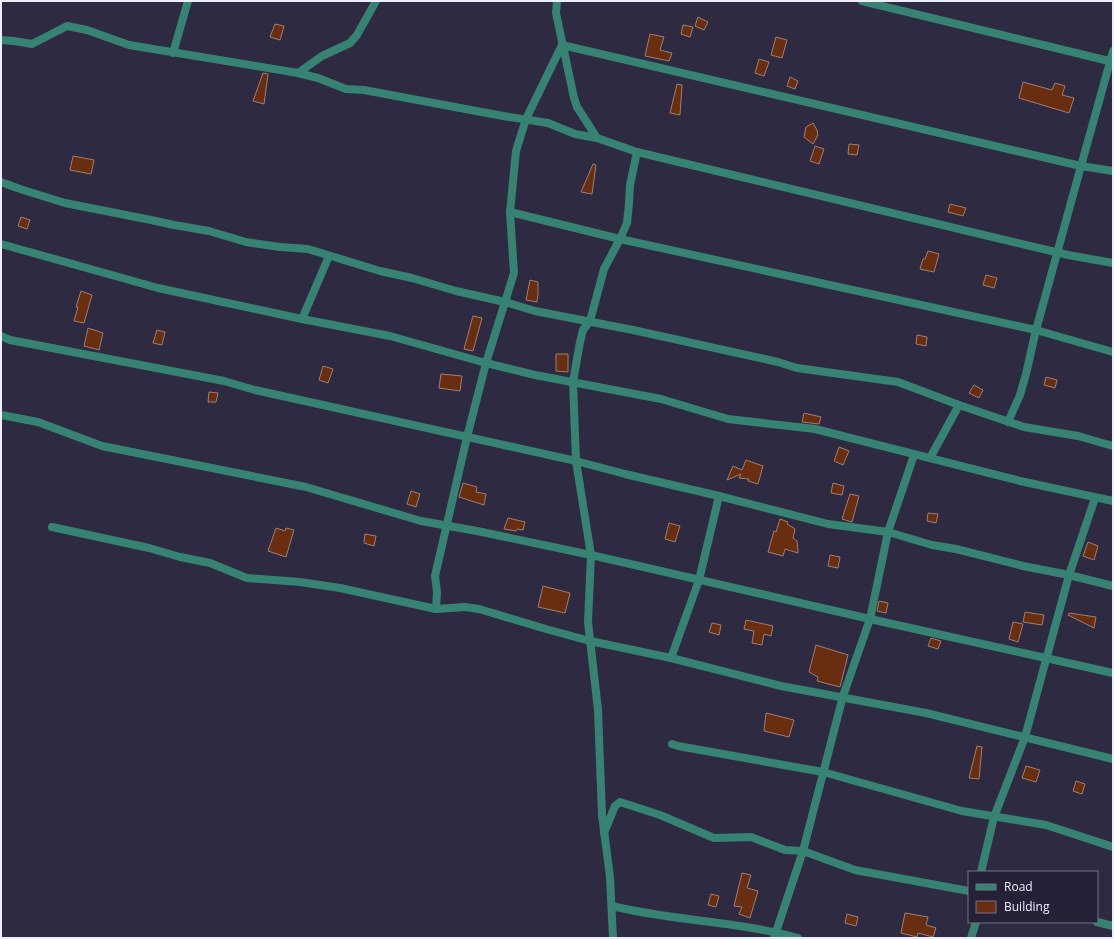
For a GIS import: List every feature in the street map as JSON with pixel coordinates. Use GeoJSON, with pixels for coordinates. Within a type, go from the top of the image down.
{"type":"FeatureCollection","features":[{"type":"Feature","properties":{"kind":"street"},"geometry":{"type":"LineString","coordinates":[[173,53],[188,1]]}},
{"type":"Feature","properties":{"kind":"street"},"geometry":{"type":"LineString","coordinates":[[298,73],[322,56],[350,43],[358,35],[376,1]]}},
{"type":"Feature","properties":{"kind":"street"},"geometry":{"type":"LineString","coordinates":[[557,1],[556,13],[572,90],[578,107],[597,138]]}},
{"type":"Feature","properties":{"kind":"street"},"geometry":{"type":"LineString","coordinates":[[862,1],[1112,61]]}},
{"type":"Feature","properties":{"kind":"street"},"geometry":{"type":"LineString","coordinates":[[1,40],[32,44],[67,26],[87,30],[129,45],[298,73],[318,78],[346,89],[364,90],[503,116],[548,122],[575,134],[597,138],[637,152],[1057,252],[1113,263]]}},
{"type":"Feature","properties":{"kind":"street"},"geometry":{"type":"LineString","coordinates":[[436,609],[437,592],[435,576],[446,525],[486,363],[514,273],[510,212],[516,151],[526,118],[562,46]]}},
{"type":"Feature","properties":{"kind":"street"},"geometry":{"type":"LineString","coordinates":[[562,46],[1081,166],[1113,171]]}},
{"type":"Feature","properties":{"kind":"street"},"geometry":{"type":"LineString","coordinates":[[1008,422],[1020,395],[1057,252],[1112,61],[1113,51]]}},
{"type":"Feature","properties":{"kind":"street"},"geometry":{"type":"LineString","coordinates":[[613,938],[610,877],[603,834],[598,710],[588,622],[591,555],[576,461],[573,382],[583,330],[590,321],[604,268],[627,223],[630,204],[630,185],[637,152]]}},
{"type":"Feature","properties":{"kind":"street"},"geometry":{"type":"LineString","coordinates":[[1,182],[65,203],[174,226],[209,231],[246,242],[308,249],[380,271],[412,278],[535,311],[590,321],[778,362],[797,368],[893,381],[1024,427],[1078,436],[1113,446]]}},
{"type":"Feature","properties":{"kind":"street"},"geometry":{"type":"LineString","coordinates":[[510,212],[620,239],[1036,330],[1113,352]]}},
{"type":"Feature","properties":{"kind":"street"},"geometry":{"type":"LineString","coordinates":[[1,244],[158,288],[390,336],[535,375],[656,398],[740,421],[815,429],[1020,481],[1095,498],[1112,500]]}},
{"type":"Feature","properties":{"kind":"street"},"geometry":{"type":"LineString","coordinates":[[302,319],[329,256]]}},
{"type":"Feature","properties":{"kind":"street"},"geometry":{"type":"LineString","coordinates":[[1,336],[10,340],[224,381],[263,392],[576,461],[828,524],[888,532],[936,546],[956,549],[1113,586]]}},
{"type":"Feature","properties":{"kind":"street"},"geometry":{"type":"LineString","coordinates":[[930,458],[959,405]]}},
{"type":"Feature","properties":{"kind":"street"},"geometry":{"type":"LineString","coordinates":[[1,415],[38,422],[102,446],[306,487],[421,521],[591,555],[1113,673]]}},
{"type":"Feature","properties":{"kind":"street"},"geometry":{"type":"LineString","coordinates":[[775,935],[803,851],[843,696],[870,619],[888,532],[914,455]]}},
{"type":"Feature","properties":{"kind":"street"},"geometry":{"type":"LineString","coordinates":[[671,658],[699,580],[719,496]]}},
{"type":"Feature","properties":{"kind":"street"},"geometry":{"type":"LineString","coordinates":[[981,871],[994,817],[1025,737],[1069,575],[1095,498]]}},
{"type":"Feature","properties":{"kind":"street"},"geometry":{"type":"LineString","coordinates":[[52,527],[210,563],[247,578],[300,582],[340,588],[436,609],[465,607],[479,609],[590,641],[671,658],[781,686],[843,696],[926,713],[1113,759]]}},
{"type":"Feature","properties":{"kind":"street"},"geometry":{"type":"LineString","coordinates":[[672,744],[823,772],[962,811],[1046,825],[1113,847]]}},
{"type":"Feature","properties":{"kind":"street"},"geometry":{"type":"LineString","coordinates":[[603,834],[615,806],[620,802],[660,814],[714,838],[751,837],[785,850],[803,851],[855,870],[968,891]]}},
{"type":"Feature","properties":{"kind":"street"},"geometry":{"type":"LineString","coordinates":[[612,906],[640,913],[715,922],[775,935],[798,938]]}},
{"type":"Feature","properties":{"kind":"street"},"geometry":{"type":"LineString","coordinates":[[1098,922],[1113,926]]}},
{"type":"Feature","properties":{"kind":"street"},"geometry":{"type":"LineString","coordinates":[[971,938],[976,923]]}},
{"type":"Feature","properties":{"kind":"building"},"geometry":{"type":"Polygon","coordinates":[[[698,17],[708,22],[704,30],[695,26],[698,17]]]}},
{"type":"Feature","properties":{"kind":"building"},"geometry":{"type":"Polygon","coordinates":[[[275,24],[284,26],[280,40],[270,37],[275,24]]]}},
{"type":"Feature","properties":{"kind":"building"},"geometry":{"type":"Polygon","coordinates":[[[683,25],[693,27],[690,37],[681,34],[683,25]]]}},
{"type":"Feature","properties":{"kind":"building"},"geometry":{"type":"Polygon","coordinates":[[[650,34],[664,37],[660,50],[672,53],[669,61],[645,56],[650,34]]]}},
{"type":"Feature","properties":{"kind":"building"},"geometry":{"type":"Polygon","coordinates":[[[776,37],[787,40],[782,58],[771,55],[776,37]]]}},
{"type":"Feature","properties":{"kind":"building"},"geometry":{"type":"Polygon","coordinates":[[[759,59],[769,62],[764,76],[755,73],[759,59]]]}},
{"type":"Feature","properties":{"kind":"building"},"geometry":{"type":"Polygon","coordinates":[[[263,73],[268,74],[264,104],[253,101],[263,73]]]}},
{"type":"Feature","properties":{"kind":"building"},"geometry":{"type":"Polygon","coordinates":[[[790,77],[798,81],[795,89],[787,86],[790,77]]]}},
{"type":"Feature","properties":{"kind":"building"},"geometry":{"type":"Polygon","coordinates":[[[1023,82],[1052,90],[1055,83],[1065,86],[1062,95],[1074,98],[1069,113],[1019,98],[1023,82]]]}},
{"type":"Feature","properties":{"kind":"building"},"geometry":{"type":"Polygon","coordinates":[[[677,84],[682,85],[680,115],[670,113],[677,84]]]}},
{"type":"Feature","properties":{"kind":"building"},"geometry":{"type":"Polygon","coordinates":[[[813,123],[818,135],[813,144],[804,137],[806,127],[813,123]]]}},
{"type":"Feature","properties":{"kind":"building"},"geometry":{"type":"Polygon","coordinates":[[[849,144],[859,145],[857,155],[848,154],[849,144]]]}},
{"type":"Feature","properties":{"kind":"building"},"geometry":{"type":"Polygon","coordinates":[[[815,146],[824,149],[819,164],[810,161],[815,146]]]}},
{"type":"Feature","properties":{"kind":"building"},"geometry":{"type":"Polygon","coordinates":[[[73,156],[94,160],[91,174],[70,170],[73,156]]]}},
{"type":"Feature","properties":{"kind":"building"},"geometry":{"type":"Polygon","coordinates":[[[593,164],[596,165],[592,194],[581,192],[593,164]]]}},
{"type":"Feature","properties":{"kind":"building"},"geometry":{"type":"Polygon","coordinates":[[[950,204],[966,208],[963,216],[948,212],[950,204]]]}},
{"type":"Feature","properties":{"kind":"building"},"geometry":{"type":"Polygon","coordinates":[[[21,217],[30,220],[27,229],[18,226],[21,217]]]}},
{"type":"Feature","properties":{"kind":"building"},"geometry":{"type":"Polygon","coordinates":[[[928,251],[939,254],[934,272],[920,269],[923,259],[925,259],[928,251]]]}},
{"type":"Feature","properties":{"kind":"building"},"geometry":{"type":"Polygon","coordinates":[[[986,275],[997,278],[994,288],[983,285],[986,275]]]}},
{"type":"Feature","properties":{"kind":"building"},"geometry":{"type":"Polygon","coordinates":[[[530,280],[538,282],[537,302],[526,300],[530,280]]]}},
{"type":"Feature","properties":{"kind":"building"},"geometry":{"type":"Polygon","coordinates":[[[81,291],[92,295],[84,323],[74,321],[78,307],[76,307],[81,291]]]}},
{"type":"Feature","properties":{"kind":"building"},"geometry":{"type":"Polygon","coordinates":[[[473,316],[482,318],[473,351],[464,349],[473,316]]]}},
{"type":"Feature","properties":{"kind":"building"},"geometry":{"type":"Polygon","coordinates":[[[88,328],[103,333],[99,350],[84,346],[88,328]]]}},
{"type":"Feature","properties":{"kind":"building"},"geometry":{"type":"Polygon","coordinates":[[[157,330],[165,332],[162,345],[153,343],[157,330]]]}},
{"type":"Feature","properties":{"kind":"building"},"geometry":{"type":"Polygon","coordinates":[[[917,335],[927,337],[926,346],[916,344],[917,335]]]}},
{"type":"Feature","properties":{"kind":"building"},"geometry":{"type":"Polygon","coordinates":[[[556,354],[568,354],[568,372],[556,371],[556,354]]]}},
{"type":"Feature","properties":{"kind":"building"},"geometry":{"type":"Polygon","coordinates":[[[323,366],[333,369],[328,383],[319,380],[323,366]]]}},
{"type":"Feature","properties":{"kind":"building"},"geometry":{"type":"Polygon","coordinates":[[[441,374],[462,376],[460,391],[439,388],[441,374]]]}},
{"type":"Feature","properties":{"kind":"building"},"geometry":{"type":"Polygon","coordinates":[[[1046,377],[1057,380],[1055,388],[1044,385],[1046,377]]]}},
{"type":"Feature","properties":{"kind":"building"},"geometry":{"type":"Polygon","coordinates":[[[974,385],[983,390],[979,398],[969,393],[974,385]]]}},
{"type":"Feature","properties":{"kind":"building"},"geometry":{"type":"Polygon","coordinates":[[[209,392],[218,393],[216,402],[208,402],[209,392]]]}},
{"type":"Feature","properties":{"kind":"building"},"geometry":{"type":"Polygon","coordinates":[[[804,413],[821,417],[819,424],[802,422],[804,413]]]}},
{"type":"Feature","properties":{"kind":"building"},"geometry":{"type":"Polygon","coordinates":[[[839,447],[849,451],[843,465],[834,461],[839,447]]]}},
{"type":"Feature","properties":{"kind":"building"},"geometry":{"type":"Polygon","coordinates":[[[746,460],[763,466],[758,484],[748,481],[749,479],[739,478],[741,474],[727,480],[733,466],[742,470],[746,460]]]}},
{"type":"Feature","properties":{"kind":"building"},"geometry":{"type":"Polygon","coordinates":[[[463,483],[477,487],[476,492],[486,494],[484,505],[459,497],[463,483]]]}},
{"type":"Feature","properties":{"kind":"building"},"geometry":{"type":"Polygon","coordinates":[[[833,483],[844,486],[842,495],[831,493],[833,483]]]}},
{"type":"Feature","properties":{"kind":"building"},"geometry":{"type":"Polygon","coordinates":[[[411,491],[420,494],[416,507],[407,504],[411,491]]]}},
{"type":"Feature","properties":{"kind":"building"},"geometry":{"type":"Polygon","coordinates":[[[850,494],[859,496],[852,522],[842,519],[850,494]]]}},
{"type":"Feature","properties":{"kind":"building"},"geometry":{"type":"Polygon","coordinates":[[[928,513],[938,514],[936,523],[927,521],[928,513]]]}},
{"type":"Feature","properties":{"kind":"building"},"geometry":{"type":"Polygon","coordinates":[[[508,518],[525,522],[523,530],[517,529],[516,531],[504,529],[508,518]]]}},
{"type":"Feature","properties":{"kind":"building"},"geometry":{"type":"Polygon","coordinates":[[[780,519],[788,522],[787,524],[795,529],[793,538],[797,541],[798,553],[785,549],[783,556],[768,552],[774,531],[776,532],[780,519]]]}},
{"type":"Feature","properties":{"kind":"building"},"geometry":{"type":"Polygon","coordinates":[[[669,523],[680,526],[675,542],[665,539],[669,523]]]}},
{"type":"Feature","properties":{"kind":"building"},"geometry":{"type":"Polygon","coordinates":[[[276,528],[285,531],[286,528],[294,530],[286,557],[268,551],[276,528]]]}},
{"type":"Feature","properties":{"kind":"building"},"geometry":{"type":"Polygon","coordinates":[[[365,534],[376,536],[374,546],[364,543],[365,534]]]}},
{"type":"Feature","properties":{"kind":"building"},"geometry":{"type":"Polygon","coordinates":[[[1088,542],[1098,546],[1094,560],[1083,556],[1088,542]]]}},
{"type":"Feature","properties":{"kind":"building"},"geometry":{"type":"Polygon","coordinates":[[[830,555],[840,557],[838,568],[828,566],[830,555]]]}},
{"type":"Feature","properties":{"kind":"building"},"geometry":{"type":"Polygon","coordinates":[[[543,586],[570,593],[565,613],[538,607],[543,586]]]}},
{"type":"Feature","properties":{"kind":"building"},"geometry":{"type":"Polygon","coordinates":[[[879,601],[888,603],[886,613],[877,611],[879,601]]]}},
{"type":"Feature","properties":{"kind":"building"},"geometry":{"type":"Polygon","coordinates":[[[1025,612],[1044,615],[1042,625],[1023,622],[1025,612]]]}},
{"type":"Feature","properties":{"kind":"building"},"geometry":{"type":"Polygon","coordinates":[[[1069,613],[1096,617],[1094,628],[1068,615],[1069,613]]]}},
{"type":"Feature","properties":{"kind":"building"},"geometry":{"type":"Polygon","coordinates":[[[746,620],[773,626],[771,636],[764,634],[762,645],[752,643],[754,631],[744,629],[746,620]]]}},
{"type":"Feature","properties":{"kind":"building"},"geometry":{"type":"Polygon","coordinates":[[[1013,622],[1023,624],[1018,642],[1009,639],[1013,622]]]}},
{"type":"Feature","properties":{"kind":"building"},"geometry":{"type":"Polygon","coordinates":[[[712,623],[721,625],[719,635],[709,632],[712,623]]]}},
{"type":"Feature","properties":{"kind":"building"},"geometry":{"type":"Polygon","coordinates":[[[931,638],[941,641],[938,649],[928,646],[931,638]]]}},
{"type":"Feature","properties":{"kind":"building"},"geometry":{"type":"Polygon","coordinates":[[[816,645],[848,655],[840,687],[817,681],[818,677],[809,672],[816,645]]]}},
{"type":"Feature","properties":{"kind":"building"},"geometry":{"type":"Polygon","coordinates":[[[766,713],[794,720],[789,737],[764,731],[766,713]]]}},
{"type":"Feature","properties":{"kind":"building"},"geometry":{"type":"Polygon","coordinates":[[[977,746],[982,747],[979,779],[969,778],[977,746]]]}},
{"type":"Feature","properties":{"kind":"building"},"geometry":{"type":"Polygon","coordinates":[[[1026,766],[1040,770],[1036,782],[1022,778],[1026,766]]]}},
{"type":"Feature","properties":{"kind":"building"},"geometry":{"type":"Polygon","coordinates":[[[1076,781],[1085,784],[1082,794],[1073,791],[1076,781]]]}},
{"type":"Feature","properties":{"kind":"building"},"geometry":{"type":"Polygon","coordinates":[[[742,873],[751,875],[747,888],[758,891],[750,918],[739,914],[742,907],[734,906],[742,873]]]}},
{"type":"Feature","properties":{"kind":"building"},"geometry":{"type":"Polygon","coordinates":[[[711,894],[719,896],[716,907],[708,905],[711,894]]]}},
{"type":"Feature","properties":{"kind":"building"},"geometry":{"type":"Polygon","coordinates":[[[905,913],[928,917],[926,925],[936,928],[933,937],[918,933],[917,937],[901,933],[905,913]]]}},
{"type":"Feature","properties":{"kind":"building"},"geometry":{"type":"Polygon","coordinates":[[[847,914],[858,917],[856,926],[845,923],[847,914]]]}}]}
